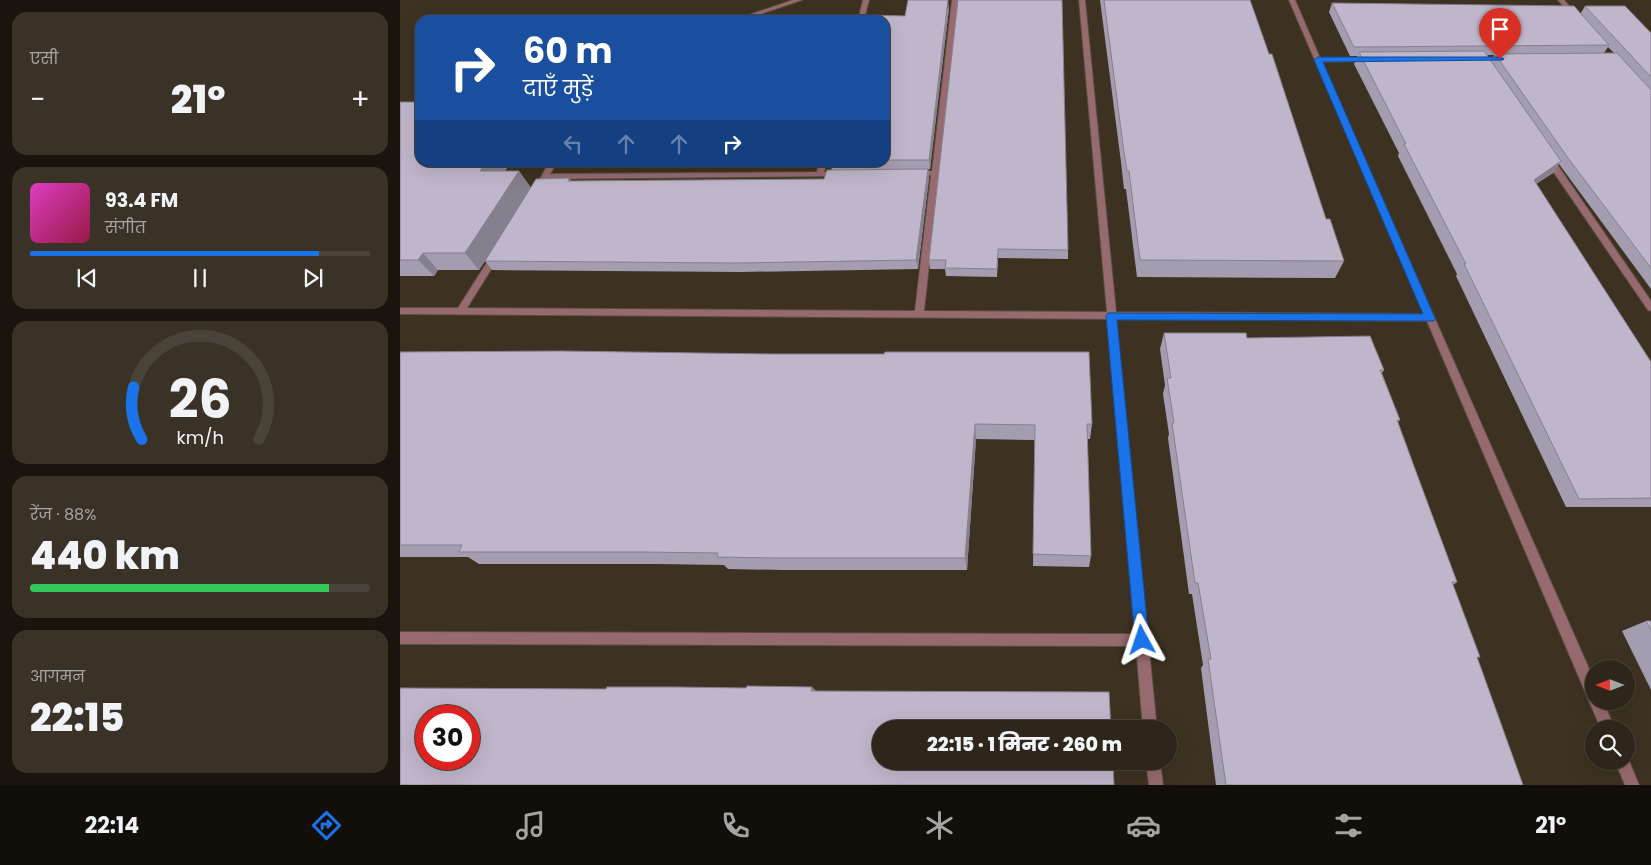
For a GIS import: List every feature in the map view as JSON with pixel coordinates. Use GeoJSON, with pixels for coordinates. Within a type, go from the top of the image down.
{"type":"FeatureCollection","features":[{"type":"Feature","properties":{"kind":"street"},"geometry":{"type":"LineString","coordinates":[[752,15],[799,0]]}},
{"type":"Feature","properties":{"kind":"street"},"geometry":{"type":"LineString","coordinates":[[862,15],[866,0]]}},
{"type":"Feature","properties":{"kind":"street"},"geometry":{"type":"LineString","coordinates":[[919,314],[955,0]]}},
{"type":"Feature","properties":{"kind":"street"},"geometry":{"type":"LineString","coordinates":[[1082,0],[1149,720]]}},
{"type":"Feature","properties":{"kind":"street"},"geometry":{"type":"LineString","coordinates":[[1292,0],[1585,675]]}},
{"type":"Feature","properties":{"kind":"street"},"geometry":{"type":"LineString","coordinates":[[1560,0],[1580,22]]}},
{"type":"Feature","properties":{"kind":"street"},"geometry":{"type":"LineString","coordinates":[[1318,60],[1376,59]]}},
{"type":"Feature","properties":{"kind":"street"},"geometry":{"type":"LineString","coordinates":[[1541,147],[1651,308]]}},
{"type":"Feature","properties":{"kind":"street"},"geometry":{"type":"LineString","coordinates":[[540,186],[550,167]]}},
{"type":"Feature","properties":{"kind":"street"},"geometry":{"type":"LineString","coordinates":[[820,174],[822,167]]}},
{"type":"Feature","properties":{"kind":"street"},"geometry":{"type":"LineString","coordinates":[[906,173],[935,173]]}},
{"type":"Feature","properties":{"kind":"street"},"geometry":{"type":"LineString","coordinates":[[545,177],[849,174]]}},
{"type":"Feature","properties":{"kind":"street"},"geometry":{"type":"LineString","coordinates":[[460,312],[502,244]]}},
{"type":"Feature","properties":{"kind":"street"},"geometry":{"type":"LineString","coordinates":[[400,311],[1430,318]]}},
{"type":"Feature","properties":{"kind":"street"},"geometry":{"type":"LineString","coordinates":[[400,638],[1142,640]]}},
{"type":"Feature","properties":{"kind":"street"},"geometry":{"type":"LineString","coordinates":[[1155,770],[1156,785]]}},
{"type":"Feature","properties":{"kind":"street"},"geometry":{"type":"LineString","coordinates":[[1626,770],[1632,785]]}},
{"type":"Feature","properties":{"kind":"building"},"geometry":{"type":"Polygon","coordinates":[[[908,0],[948,0],[929,160],[890,160],[890,16],[905,16],[908,0]]]}},
{"type":"Feature","properties":{"kind":"building"},"geometry":{"type":"Polygon","coordinates":[[[958,0],[1062,0],[1068,250],[998,249],[997,269],[945,268],[946,260],[929,260],[958,0]]]}},
{"type":"Feature","properties":{"kind":"building"},"geometry":{"type":"Polygon","coordinates":[[[1104,0],[1250,0],[1269,54],[1272,54],[1326,219],[1330,219],[1344,261],[1140,260],[1104,0]]]}},
{"type":"Feature","properties":{"kind":"building"},"geometry":{"type":"Polygon","coordinates":[[[1332,3],[1574,6],[1609,45],[1354,47],[1332,3]]]}},
{"type":"Feature","properties":{"kind":"building"},"geometry":{"type":"Polygon","coordinates":[[[1585,6],[1625,6],[1651,33],[1651,77],[1585,6]]]}},
{"type":"Feature","properties":{"kind":"building"},"geometry":{"type":"Polygon","coordinates":[[[1484,51],[1561,161],[1534,180],[1651,362],[1651,498],[1579,499],[1464,264],[1466,264],[1359,52],[1484,51]]]}},
{"type":"Feature","properties":{"kind":"building"},"geometry":{"type":"Polygon","coordinates":[[[1617,53],[1651,90],[1651,268],[1568,158],[1495,54],[1617,53]]]}},
{"type":"Feature","properties":{"kind":"building"},"geometry":{"type":"Polygon","coordinates":[[[400,102],[415,102],[415,167],[483,167],[480,171],[519,171],[465,253],[423,253],[418,260],[400,260],[400,102]]]}},
{"type":"Feature","properties":{"kind":"building"},"geometry":{"type":"Polygon","coordinates":[[[928,169],[916,260],[736,263],[485,261],[536,179],[569,178],[568,181],[824,179],[827,170],[928,169]]]}},
{"type":"Feature","properties":{"kind":"building"},"geometry":{"type":"Polygon","coordinates":[[[1164,333],[1246,333],[1247,338],[1370,336],[1384,370],[1380,370],[1400,420],[1397,420],[1457,582],[1452,582],[1480,657],[1477,657],[1523,785],[1226,785],[1208,659],[1211,659],[1198,583],[1195,583],[1172,423],[1174,423],[1167,378],[1171,378],[1164,333]]]}},
{"type":"Feature","properties":{"kind":"building"},"geometry":{"type":"Polygon","coordinates":[[[562,351],[772,354],[1089,352],[1092,424],[1087,424],[1091,556],[1033,554],[1035,425],[975,424],[965,558],[775,558],[717,557],[718,553],[459,552],[462,545],[400,545],[400,352],[562,351]]]}},
{"type":"Feature","properties":{"kind":"building"},"geometry":{"type":"Polygon","coordinates":[[[1646,621],[1651,621],[1651,630],[1646,621]]]}},
{"type":"Feature","properties":{"kind":"building"},"geometry":{"type":"Polygon","coordinates":[[[607,687],[812,687],[811,691],[1109,692],[1111,720],[872,720],[872,770],[1113,770],[1114,785],[400,785],[400,688],[606,689],[607,687]]]}},
{"type":"Feature","properties":{"kind":"route"},"geometry":{"type":"LineString","coordinates":[[1142,640],[1112,316],[1430,318],[1318,60],[1500,59]]}}]}
